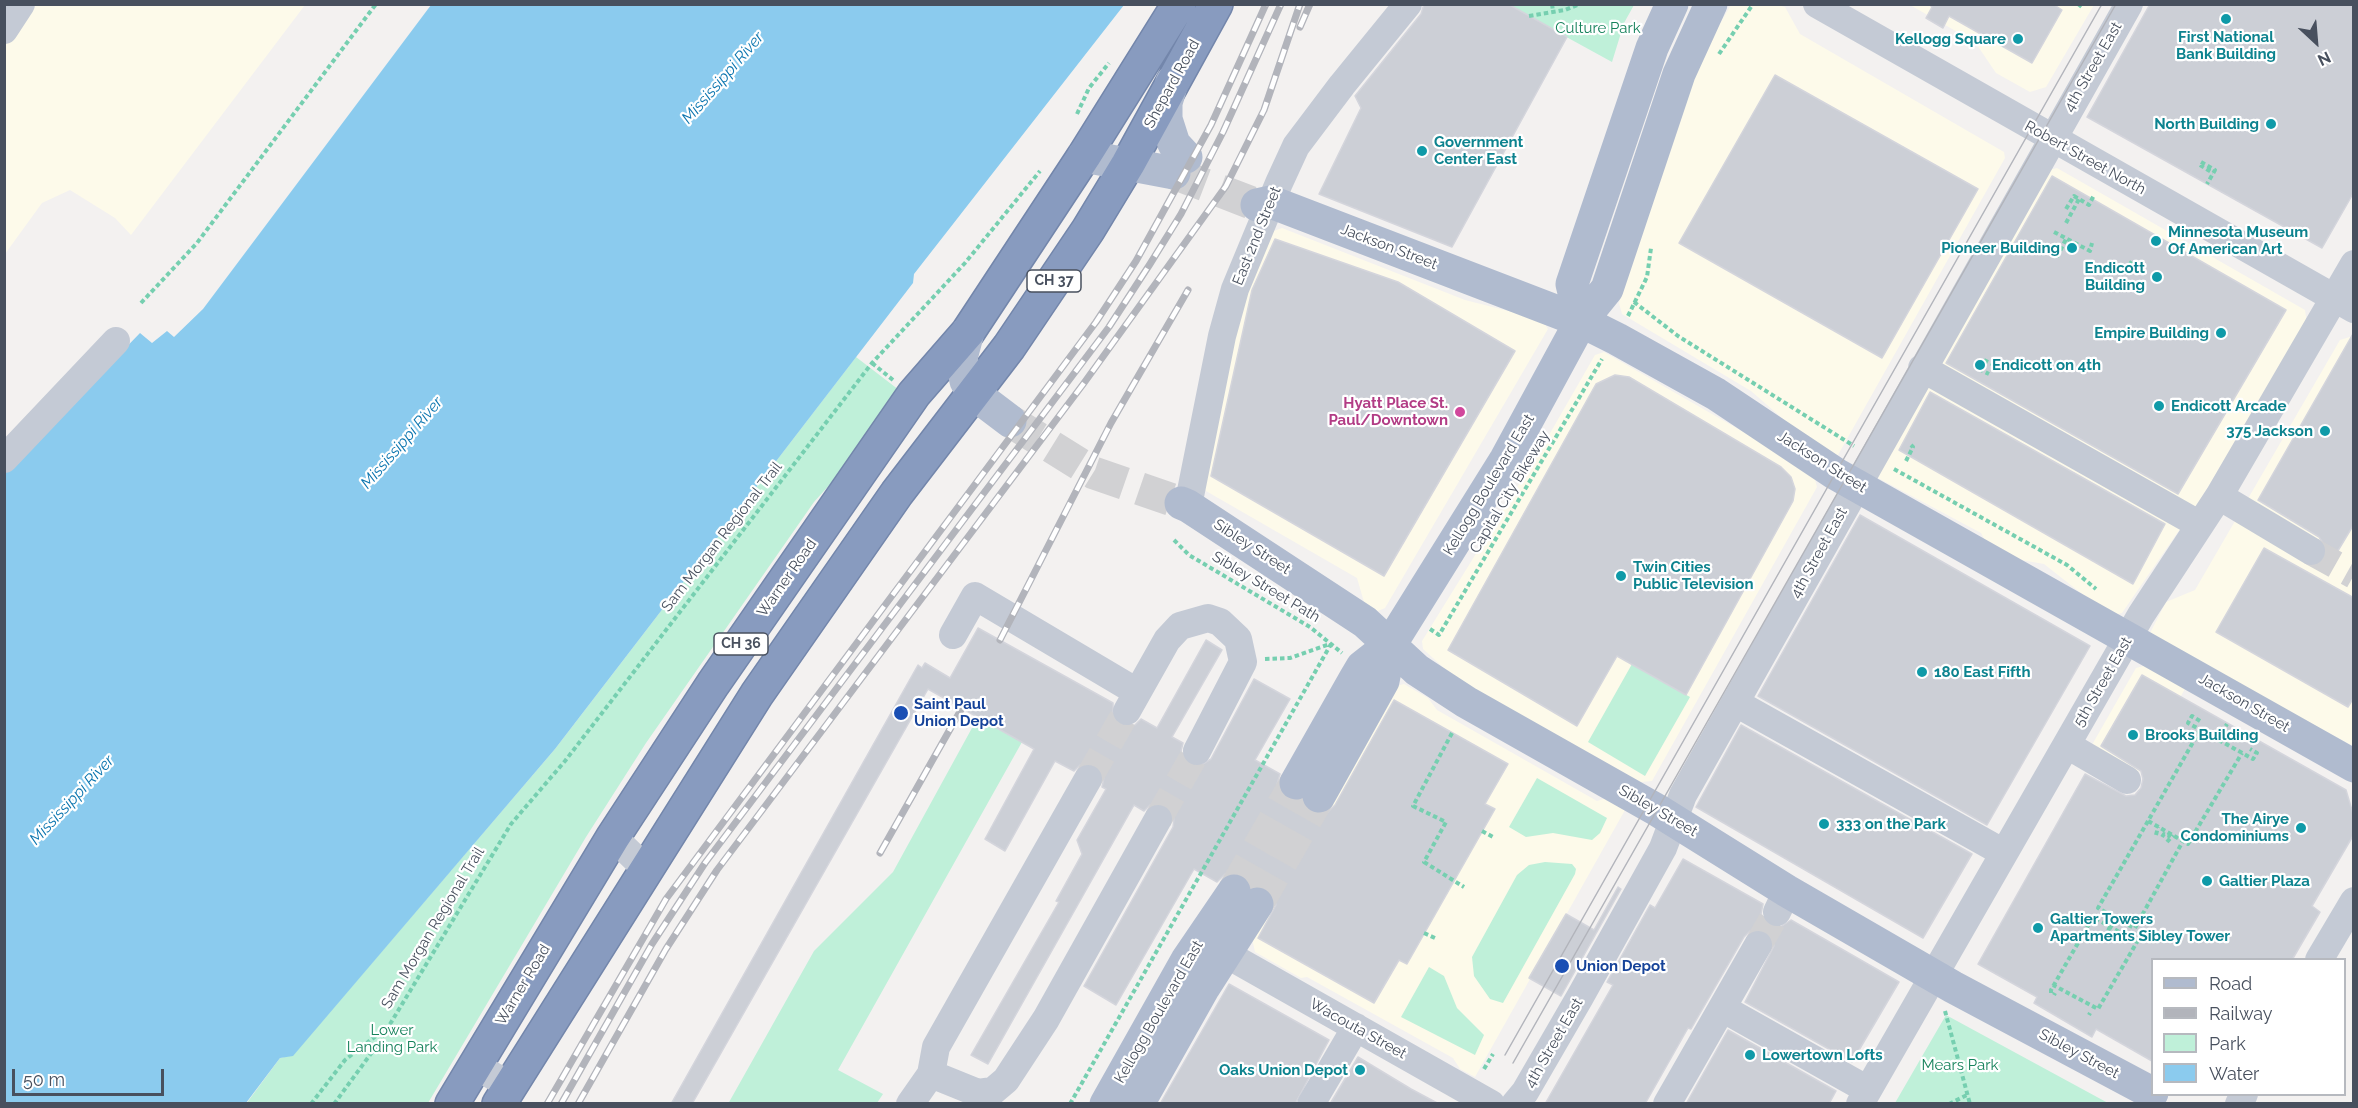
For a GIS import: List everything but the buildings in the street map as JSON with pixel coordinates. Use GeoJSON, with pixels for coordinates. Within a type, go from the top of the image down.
{"type":"FeatureCollection","features":[{"type":"Feature","properties":{"kind":"highway","name":"CH 37"},"geometry":{"type":"LineString","coordinates":[[1084,156],[1179,4]]}},
{"type":"Feature","properties":{"kind":"highway","name":"Shepard Road"},"geometry":{"type":"LineString","coordinates":[[1128,164],[1216,4]]}},
{"type":"Feature","properties":{"kind":"highway","name":"Warner Road"},"geometry":{"type":"LineString","coordinates":[[452,1104],[614,837],[713,684],[907,404],[968,332],[1084,156]]}},
{"type":"Feature","properties":{"kind":"highway","name":"CH 37"},"geometry":{"type":"LineString","coordinates":[[973,393],[1038,305],[1128,164]]}},
{"type":"Feature","properties":{"kind":"highway","name":"CH 36"},"geometry":{"type":"LineString","coordinates":[[505,1095],[757,694],[897,493],[973,393]]}},
{"type":"Feature","properties":{"kind":"main road"},"geometry":{"type":"LineString","coordinates":[[1581,321],[1572,284],[1652,48],[1672,4]]}},
{"type":"Feature","properties":{"kind":"main road","name":"Kellogg Boulevard East"},"geometry":{"type":"LineString","coordinates":[[1308,790],[1383,681],[1390,645],[1506,459],[1581,321],[1607,289],[1679,74],[1711,4]]}},
{"type":"Feature","properties":{"kind":"main road"},"geometry":{"type":"LineString","coordinates":[[1084,156],[1128,164],[1180,165],[1166,119],[1166,103],[1172,82]]}},
{"type":"Feature","properties":{"kind":"main road","name":"Jackson Street"},"geometry":{"type":"LineString","coordinates":[[1264,199],[1581,321],[1691,379],[1857,485],[2354,766]]}},
{"type":"Feature","properties":{"kind":"main road"},"geometry":{"type":"LineString","coordinates":[[968,332],[961,358],[962,371],[973,393],[1010,421]]}},
{"type":"Feature","properties":{"kind":"main road","name":"Sibley Street"},"geometry":{"type":"LineString","coordinates":[[1184,504],[1365,622],[1417,670],[1466,702],[1673,819],[1782,902],[1939,990],[2151,1093]]}},
{"type":"Feature","properties":{"kind":"main road","name":"Kellogg Boulevard East"},"geometry":{"type":"LineString","coordinates":[[1106,1104],[1187,960],[1246,898],[1226,954],[1138,1104]]}},
{"type":"Feature","properties":{"kind":"main road","name":"Sibley Street"},"geometry":{"type":"LineString","coordinates":[[2158,1096],[2172,1104]]}},
{"type":"Feature","properties":{"kind":"street"},"geometry":{"type":"LineString","coordinates":[[4,30],[21,4]]}},
{"type":"Feature","properties":{"kind":"street","name":"East 2nd Street"},"geometry":{"type":"LineString","coordinates":[[1184,504],[1222,336],[1264,199],[1296,146],[1408,4]]}},
{"type":"Feature","properties":{"kind":"street","name":"Robert Street North"},"geometry":{"type":"LineString","coordinates":[[1817,4],[2344,303]]}},
{"type":"Feature","properties":{"kind":"street","name":"4th Street East"},"geometry":{"type":"LineString","coordinates":[[1515,1104],[1525,1092],[1580,997],[1663,848],[1683,795],[2129,4]]}},
{"type":"Feature","properties":{"kind":"street","name":"5th Street East"},"geometry":{"type":"LineString","coordinates":[[1864,1097],[1939,990],[2004,853],[2129,637],[2344,303],[2354,264]]}},
{"type":"Feature","properties":{"kind":"street"},"geometry":{"type":"LineString","coordinates":[[4,459],[116,341]]}},
{"type":"Feature","properties":{"kind":"street"},"geometry":{"type":"LineString","coordinates":[[1922,368],[2200,525]]}},
{"type":"Feature","properties":{"kind":"street"},"geometry":{"type":"LineString","coordinates":[[2219,496],[2311,550]]}},
{"type":"Feature","properties":{"kind":"street"},"geometry":{"type":"LineString","coordinates":[[954,635],[975,596],[1132,701],[1167,640],[1180,626],[1208,618],[1230,629],[1238,639],[1243,662],[1197,751]]}},
{"type":"Feature","properties":{"kind":"street"},"geometry":{"type":"LineString","coordinates":[[1736,703],[2004,853]]}},
{"type":"Feature","properties":{"kind":"street"},"geometry":{"type":"LineString","coordinates":[[2067,745],[2127,780]]}},
{"type":"Feature","properties":{"kind":"street"},"geometry":{"type":"LineString","coordinates":[[910,1104],[931,1074],[936,1047],[1088,779]]}},
{"type":"Feature","properties":{"kind":"street"},"geometry":{"type":"LineString","coordinates":[[931,1074],[978,1093],[993,1091],[1006,1080],[1046,1019],[1158,819]]}},
{"type":"Feature","properties":{"kind":"street"},"geometry":{"type":"LineString","coordinates":[[614,837],[646,869]]}},
{"type":"Feature","properties":{"kind":"street"},"geometry":{"type":"LineString","coordinates":[[2320,958],[2354,902]]}},
{"type":"Feature","properties":{"kind":"street"},"geometry":{"type":"LineString","coordinates":[[1667,1104],[1758,945]]}},
{"type":"Feature","properties":{"kind":"street"},"geometry":{"type":"LineString","coordinates":[[1187,960],[1208,952],[1226,954]]}},
{"type":"Feature","properties":{"kind":"street","name":"Wacouta Street"},"geometry":{"type":"LineString","coordinates":[[1226,954],[1477,1092]]}},
{"type":"Feature","properties":{"kind":"street"},"geometry":{"type":"LineString","coordinates":[[1722,1008],[1864,1097]]}},
{"type":"Feature","properties":{"kind":"street"},"geometry":{"type":"LineString","coordinates":[[1311,1104],[1356,1027]]}},
{"type":"Feature","properties":{"kind":"street"},"geometry":{"type":"LineString","coordinates":[[475,1065],[505,1095]]}},
{"type":"Feature","properties":{"kind":"path"},"geometry":{"type":"LineString","coordinates":[[141,303],[197,243],[376,4]]}},
{"type":"Feature","properties":{"kind":"path"},"geometry":{"type":"LineString","coordinates":[[1552,4],[1553,11]]}},
{"type":"Feature","properties":{"kind":"path"},"geometry":{"type":"LineString","coordinates":[[1528,16],[1565,10],[1580,4]]}},
{"type":"Feature","properties":{"kind":"path"},"geometry":{"type":"LineString","coordinates":[[1714,64],[1753,4]]}},
{"type":"Feature","properties":{"kind":"path"},"geometry":{"type":"LineString","coordinates":[[2078,4],[2083,8]]}},
{"type":"Feature","properties":{"kind":"path"},"geometry":{"type":"LineString","coordinates":[[1073,122],[1089,88],[1111,60]]}},
{"type":"Feature","properties":{"kind":"path"},"geometry":{"type":"LineString","coordinates":[[2200,164],[2215,170],[2207,184]]}},
{"type":"Feature","properties":{"kind":"path","name":"Sam Morgan Regional Trail"},"geometry":{"type":"LineString","coordinates":[[334,1104],[389,1026],[511,824],[565,761],[872,363],[965,263],[1043,168]]}},
{"type":"Feature","properties":{"kind":"path"},"geometry":{"type":"LineString","coordinates":[[2066,209],[2074,196],[2089,205],[2094,195]]}},
{"type":"Feature","properties":{"kind":"path"},"geometry":{"type":"LineString","coordinates":[[2072,214],[2079,200]]}},
{"type":"Feature","properties":{"kind":"path"},"geometry":{"type":"LineString","coordinates":[[2054,232],[2090,251],[2092,243]]}},
{"type":"Feature","properties":{"kind":"path"},"geometry":{"type":"LineString","coordinates":[[2056,257],[2066,239]]}},
{"type":"Feature","properties":{"kind":"path"},"geometry":{"type":"LineString","coordinates":[[1627,317],[1647,277],[1653,240]]}},
{"type":"Feature","properties":{"kind":"path"},"geometry":{"type":"LineString","coordinates":[[2129,262],[2140,269]]}},
{"type":"Feature","properties":{"kind":"path","name":"Capital City Bikeway"},"geometry":{"type":"LineString","coordinates":[[1439,635],[1601,360]]}},
{"type":"Feature","properties":{"kind":"path"},"geometry":{"type":"LineString","coordinates":[[1984,360],[1994,365]]}},
{"type":"Feature","properties":{"kind":"path"},"geometry":{"type":"LineString","coordinates":[[1979,369],[1989,374]]}},
{"type":"Feature","properties":{"kind":"path"},"geometry":{"type":"LineString","coordinates":[[1906,461],[1913,447],[1911,446]]}},
{"type":"Feature","properties":{"kind":"path","name":"Sibley Street Path"},"geometry":{"type":"LineString","coordinates":[[1174,540],[1189,555],[1311,627],[1344,655]]}},
{"type":"Feature","properties":{"kind":"path"},"geometry":{"type":"LineString","coordinates":[[1290,658],[1331,644]]}},
{"type":"Feature","properties":{"kind":"path"},"geometry":{"type":"LineString","coordinates":[[1070,1104],[1331,644]]}},
{"type":"Feature","properties":{"kind":"path"},"geometry":{"type":"LineString","coordinates":[[2200,721],[2192,716],[2188,723],[2253,759],[2257,753],[2250,749]]}},
{"type":"Feature","properties":{"kind":"path"},"geometry":{"type":"LineString","coordinates":[[2218,739],[2227,723]]}},
{"type":"Feature","properties":{"kind":"path"},"geometry":{"type":"LineString","coordinates":[[2183,841],[2135,928],[2098,908],[2200,730]]}},
{"type":"Feature","properties":{"kind":"path"},"geometry":{"type":"LineString","coordinates":[[1452,733],[1413,806],[1446,822],[1424,862],[1464,887]]}},
{"type":"Feature","properties":{"kind":"path"},"geometry":{"type":"LineString","coordinates":[[2148,821],[2188,844],[2242,753]]}},
{"type":"Feature","properties":{"kind":"path"},"geometry":{"type":"LineString","coordinates":[[2157,833],[2154,834],[2158,826]]}},
{"type":"Feature","properties":{"kind":"path"},"geometry":{"type":"LineString","coordinates":[[1482,831],[1493,837]]}},
{"type":"Feature","properties":{"kind":"path"},"geometry":{"type":"LineString","coordinates":[[2162,837],[2164,834],[2169,837],[2172,834]]}},
{"type":"Feature","properties":{"kind":"path"},"geometry":{"type":"LineString","coordinates":[[2169,840],[2169,843],[2172,834]]}},
{"type":"Feature","properties":{"kind":"path"},"geometry":{"type":"LineString","coordinates":[[2099,920],[2104,911]]}},
{"type":"Feature","properties":{"kind":"path"},"geometry":{"type":"LineString","coordinates":[[2054,985],[2098,1010],[2137,942],[2093,916],[2069,964],[2054,985],[2054,994]]}},
{"type":"Feature","properties":{"kind":"path"},"geometry":{"type":"LineString","coordinates":[[2121,933],[2126,924]]}},
{"type":"Feature","properties":{"kind":"path"},"geometry":{"type":"LineString","coordinates":[[2108,936],[2106,940],[2104,938],[2110,927]]}},
{"type":"Feature","properties":{"kind":"path"},"geometry":{"type":"LineString","coordinates":[[1424,933],[1435,938]]}},
{"type":"Feature","properties":{"kind":"path"},"geometry":{"type":"LineString","coordinates":[[2107,982],[2112,985]]}},
{"type":"Feature","properties":{"kind":"path"},"geometry":{"type":"LineString","coordinates":[[1939,990],[1970,1104]]}},
{"type":"Feature","properties":{"kind":"path"},"geometry":{"type":"LineString","coordinates":[[311,1104],[345,1060],[389,1026]]}},
{"type":"Feature","properties":{"kind":"path"},"geometry":{"type":"LineString","coordinates":[[1477,1092],[1493,1054]]}},
{"type":"Feature","properties":{"kind":"path"},"geometry":{"type":"LineString","coordinates":[[1949,1104],[1968,1095]]}},
{"type":"Feature","properties":{"kind":"shaded area"},"geometry":{"type":"Polygon","coordinates":[[[5,5],[305,5],[131,235],[115,218],[70,190],[42,203],[5,254],[5,5]]]}},
{"type":"Feature","properties":{"kind":"shaded area"},"geometry":{"type":"Polygon","coordinates":[[[1731,5],[1785,7],[1800,34],[2004,152],[2005,158],[1838,455],[1833,456],[1805,438],[1751,391],[1622,314],[1619,303],[1697,62],[1731,5]]]}},
{"type":"Feature","properties":{"kind":"shaded area"},"geometry":{"type":"Polygon","coordinates":[[[1910,5],[2094,5],[2046,87],[2030,92],[1996,73],[1975,42],[1910,5]]]}},
{"type":"Feature","properties":{"kind":"shaded area"},"geometry":{"type":"Polygon","coordinates":[[[2057,168],[2305,310],[2307,323],[2200,500],[2122,613],[2114,615],[2091,601],[2044,564],[2015,559],[1987,544],[1981,533],[1878,478],[1876,472],[2045,171],[2057,168]]]}},
{"type":"Feature","properties":{"kind":"shaded area"},"geometry":{"type":"Polygon","coordinates":[[[1282,228],[1465,300],[1543,321],[1548,329],[1385,608],[1378,611],[1364,602],[1357,578],[1206,491],[1202,483],[1244,289],[1268,233],[1282,228]]]}},
{"type":"Feature","properties":{"kind":"shaded area"},"geometry":{"type":"Polygon","coordinates":[[[2353,336],[2353,746],[2149,635],[2166,602],[2195,590],[2340,340],[2353,336]]]}},
{"type":"Feature","properties":{"kind":"shaded area","name":"Twin Cities Public Television"},"geometry":{"type":"Polygon","coordinates":[[[1604,352],[1813,472],[1817,487],[1652,781],[1641,782],[1466,688],[1423,649],[1422,641],[1545,442],[1595,355],[1604,352]]]}},
{"type":"Feature","properties":{"kind":"shaded area","name":"Brooks Building"},"geometry":{"type":"Polygon","coordinates":[[[2147,665],[2186,687],[2128,790],[2081,764],[2136,668],[2147,665]]]}},
{"type":"Feature","properties":{"kind":"shaded area"},"geometry":{"type":"Polygon","coordinates":[[[1404,684],[1428,698],[1437,710],[1597,801],[1609,797],[1625,810],[1475,1077],[1460,1069],[1453,1058],[1307,977],[1301,978],[1255,952],[1252,938],[1397,686],[1404,684]]]}},
{"type":"Feature","properties":{"kind":"green space","name":"Culture Park"},"geometry":{"type":"Polygon","coordinates":[[[1508,5],[1634,5],[1624,23],[1612,62],[1508,5]]]}},
{"type":"Feature","properties":{"kind":"green space","name":"Lower Landing Park"},"geometry":{"type":"Polygon","coordinates":[[[856,357],[899,390],[862,449],[814,502],[646,743],[586,837],[428,1103],[246,1104],[280,1058],[293,1055],[555,749],[856,357]]]}},
{"type":"Feature","properties":{"kind":"green space"},"geometry":{"type":"Polygon","coordinates":[[[1632,664],[1690,697],[1645,776],[1588,742],[1632,664]]]}},
{"type":"Feature","properties":{"kind":"green space"},"geometry":{"type":"Polygon","coordinates":[[[978,717],[1022,742],[838,1070],[883,1094],[877,1103],[728,1104],[814,951],[893,872],[978,717]]]}},
{"type":"Feature","properties":{"kind":"green space"},"geometry":{"type":"Polygon","coordinates":[[[1537,778],[1607,818],[1600,833],[1592,840],[1553,833],[1526,837],[1509,827],[1537,778]]]}},
{"type":"Feature","properties":{"kind":"green space"},"geometry":{"type":"Polygon","coordinates":[[[1545,862],[1572,864],[1576,869],[1575,874],[1503,1003],[1490,999],[1474,976],[1472,957],[1517,875],[1529,865],[1545,862]]]}},
{"type":"Feature","properties":{"kind":"green space"},"geometry":{"type":"Polygon","coordinates":[[[1429,967],[1444,976],[1457,1008],[1484,1035],[1475,1055],[1401,1017],[1429,967]]]}},
{"type":"Feature","properties":{"kind":"green space","name":"Mears Park"},"geometry":{"type":"Polygon","coordinates":[[[1946,1015],[2108,1103],[1895,1103],[1946,1015]]]}},
{"type":"Feature","properties":{"kind":"water","name":"Mississippi River"},"geometry":{"type":"Polygon","coordinates":[[[431,5],[1124,5],[914,274],[913,283],[555,749],[293,1056],[280,1058],[246,1103],[5,1103],[4,473],[140,333],[152,343],[167,331],[174,337],[203,309],[431,5]]]}},
{"type":"Feature","properties":{"kind":"tunnel"},"geometry":{"type":"LineString","coordinates":[[1174,173],[1257,205]]}},
{"type":"Feature","properties":{"kind":"tunnel"},"geometry":{"type":"LineString","coordinates":[[1010,421],[1094,473],[1181,503]]}},
{"type":"Feature","properties":{"kind":"tunnel"},"geometry":{"type":"LineString","coordinates":[[2311,551],[2354,575]]}},
{"type":"Feature","properties":{"kind":"tunnel"},"geometry":{"type":"LineString","coordinates":[[1088,779],[1127,711]]}},
{"type":"Feature","properties":{"kind":"tunnel"},"geometry":{"type":"LineString","coordinates":[[1158,819],[1197,751]]}},
{"type":"Feature","properties":{"kind":"tunnel"},"geometry":{"type":"LineString","coordinates":[[1234,891],[1296,783]]}},
{"type":"Feature","properties":{"kind":"tunnel"},"geometry":{"type":"LineString","coordinates":[[1257,904],[1319,796]]}},
{"type":"Feature","properties":{"kind":"tunnel"},"geometry":{"type":"LineString","coordinates":[[1758,945],[1777,912]]}},
{"type":"Feature","properties":{"kind":"tram line"},"geometry":{"type":"LineString","coordinates":[[1505,1055],[2102,4]]}},
{"type":"Feature","properties":{"kind":"tram line"},"geometry":{"type":"LineString","coordinates":[[1513,1063],[2116,4]]}},
{"type":"Feature","properties":{"kind":"railway"},"geometry":{"type":"LineString","coordinates":[[547,1104],[666,899],[1096,322],[1136,261],[1211,125],[1266,4]]}},
{"type":"Feature","properties":{"kind":"railway"},"geometry":{"type":"LineString","coordinates":[[561,1104],[652,944],[705,863],[1109,327],[1181,214],[1223,132],[1281,4]]}},
{"type":"Feature","properties":{"kind":"railway"},"geometry":{"type":"LineString","coordinates":[[578,1104],[666,949],[717,870],[1084,383],[1226,186],[1264,110],[1300,4]]}},
{"type":"Feature","properties":{"kind":"railway"},"geometry":{"type":"LineString","coordinates":[[1300,27],[1310,4]]}},
{"type":"Feature","properties":{"kind":"railway"},"geometry":{"type":"LineString","coordinates":[[1000,640],[1111,423],[1188,290]]}},
{"type":"Feature","properties":{"kind":"railway"},"geometry":{"type":"LineString","coordinates":[[880,853],[962,708]]}},
{"type":"Feature","properties":{"kind":"place","name":"First National Bank Building"},"geometry":{"type":"Point","coordinates":[2226,19]}},
{"type":"Feature","properties":{"kind":"place","name":"Kellogg Square"},"geometry":{"type":"Point","coordinates":[2018,39]}},
{"type":"Feature","properties":{"kind":"place","name":"North Building"},"geometry":{"type":"Point","coordinates":[2271,124]}},
{"type":"Feature","properties":{"kind":"place","name":"Government Center East"},"geometry":{"type":"Point","coordinates":[1422,151]}},
{"type":"Feature","properties":{"kind":"place","name":"Minnesota Museum Of American Art"},"geometry":{"type":"Point","coordinates":[2156,241]}},
{"type":"Feature","properties":{"kind":"place","name":"Pioneer Building"},"geometry":{"type":"Point","coordinates":[2072,248]}},
{"type":"Feature","properties":{"kind":"place","name":"Endicott Building"},"geometry":{"type":"Point","coordinates":[2157,277]}},
{"type":"Feature","properties":{"kind":"place","name":"Empire Building"},"geometry":{"type":"Point","coordinates":[2221,333]}},
{"type":"Feature","properties":{"kind":"place","name":"Endicott on 4th"},"geometry":{"type":"Point","coordinates":[1980,365]}},
{"type":"Feature","properties":{"kind":"place","name":"Endicott Arcade"},"geometry":{"type":"Point","coordinates":[2159,406]}},
{"type":"Feature","properties":{"kind":"place","name":"Hyatt Place St. Paul/Downtown"},"geometry":{"type":"Point","coordinates":[1460,412]}},
{"type":"Feature","properties":{"kind":"place","name":"375 Jackson"},"geometry":{"type":"Point","coordinates":[2325,431]}},
{"type":"Feature","properties":{"kind":"place","name":"Twin Cities Public Television"},"geometry":{"type":"Point","coordinates":[1621,576]}},
{"type":"Feature","properties":{"kind":"place","name":"180 East Fifth"},"geometry":{"type":"Point","coordinates":[1922,672]}},
{"type":"Feature","properties":{"kind":"place","name":"Saint Paul Union Depot"},"geometry":{"type":"Point","coordinates":[901,713]}},
{"type":"Feature","properties":{"kind":"place","name":"Brooks Building"},"geometry":{"type":"Point","coordinates":[2133,735]}},
{"type":"Feature","properties":{"kind":"place","name":"333 on the Park"},"geometry":{"type":"Point","coordinates":[1824,824]}},
{"type":"Feature","properties":{"kind":"place","name":"The Airye Condominiums"},"geometry":{"type":"Point","coordinates":[2301,828]}},
{"type":"Feature","properties":{"kind":"place","name":"Galtier Plaza"},"geometry":{"type":"Point","coordinates":[2207,881]}},
{"type":"Feature","properties":{"kind":"place","name":"Galtier Towers Apartments Sibley Tower"},"geometry":{"type":"Point","coordinates":[2038,928]}},
{"type":"Feature","properties":{"kind":"place","name":"Union Depot"},"geometry":{"type":"Point","coordinates":[1562,966]}},
{"type":"Feature","properties":{"kind":"place","name":"Lowertown Lofts"},"geometry":{"type":"Point","coordinates":[1750,1055]}},
{"type":"Feature","properties":{"kind":"place","name":"Oaks Union Depot"},"geometry":{"type":"Point","coordinates":[1360,1070]}}]}
